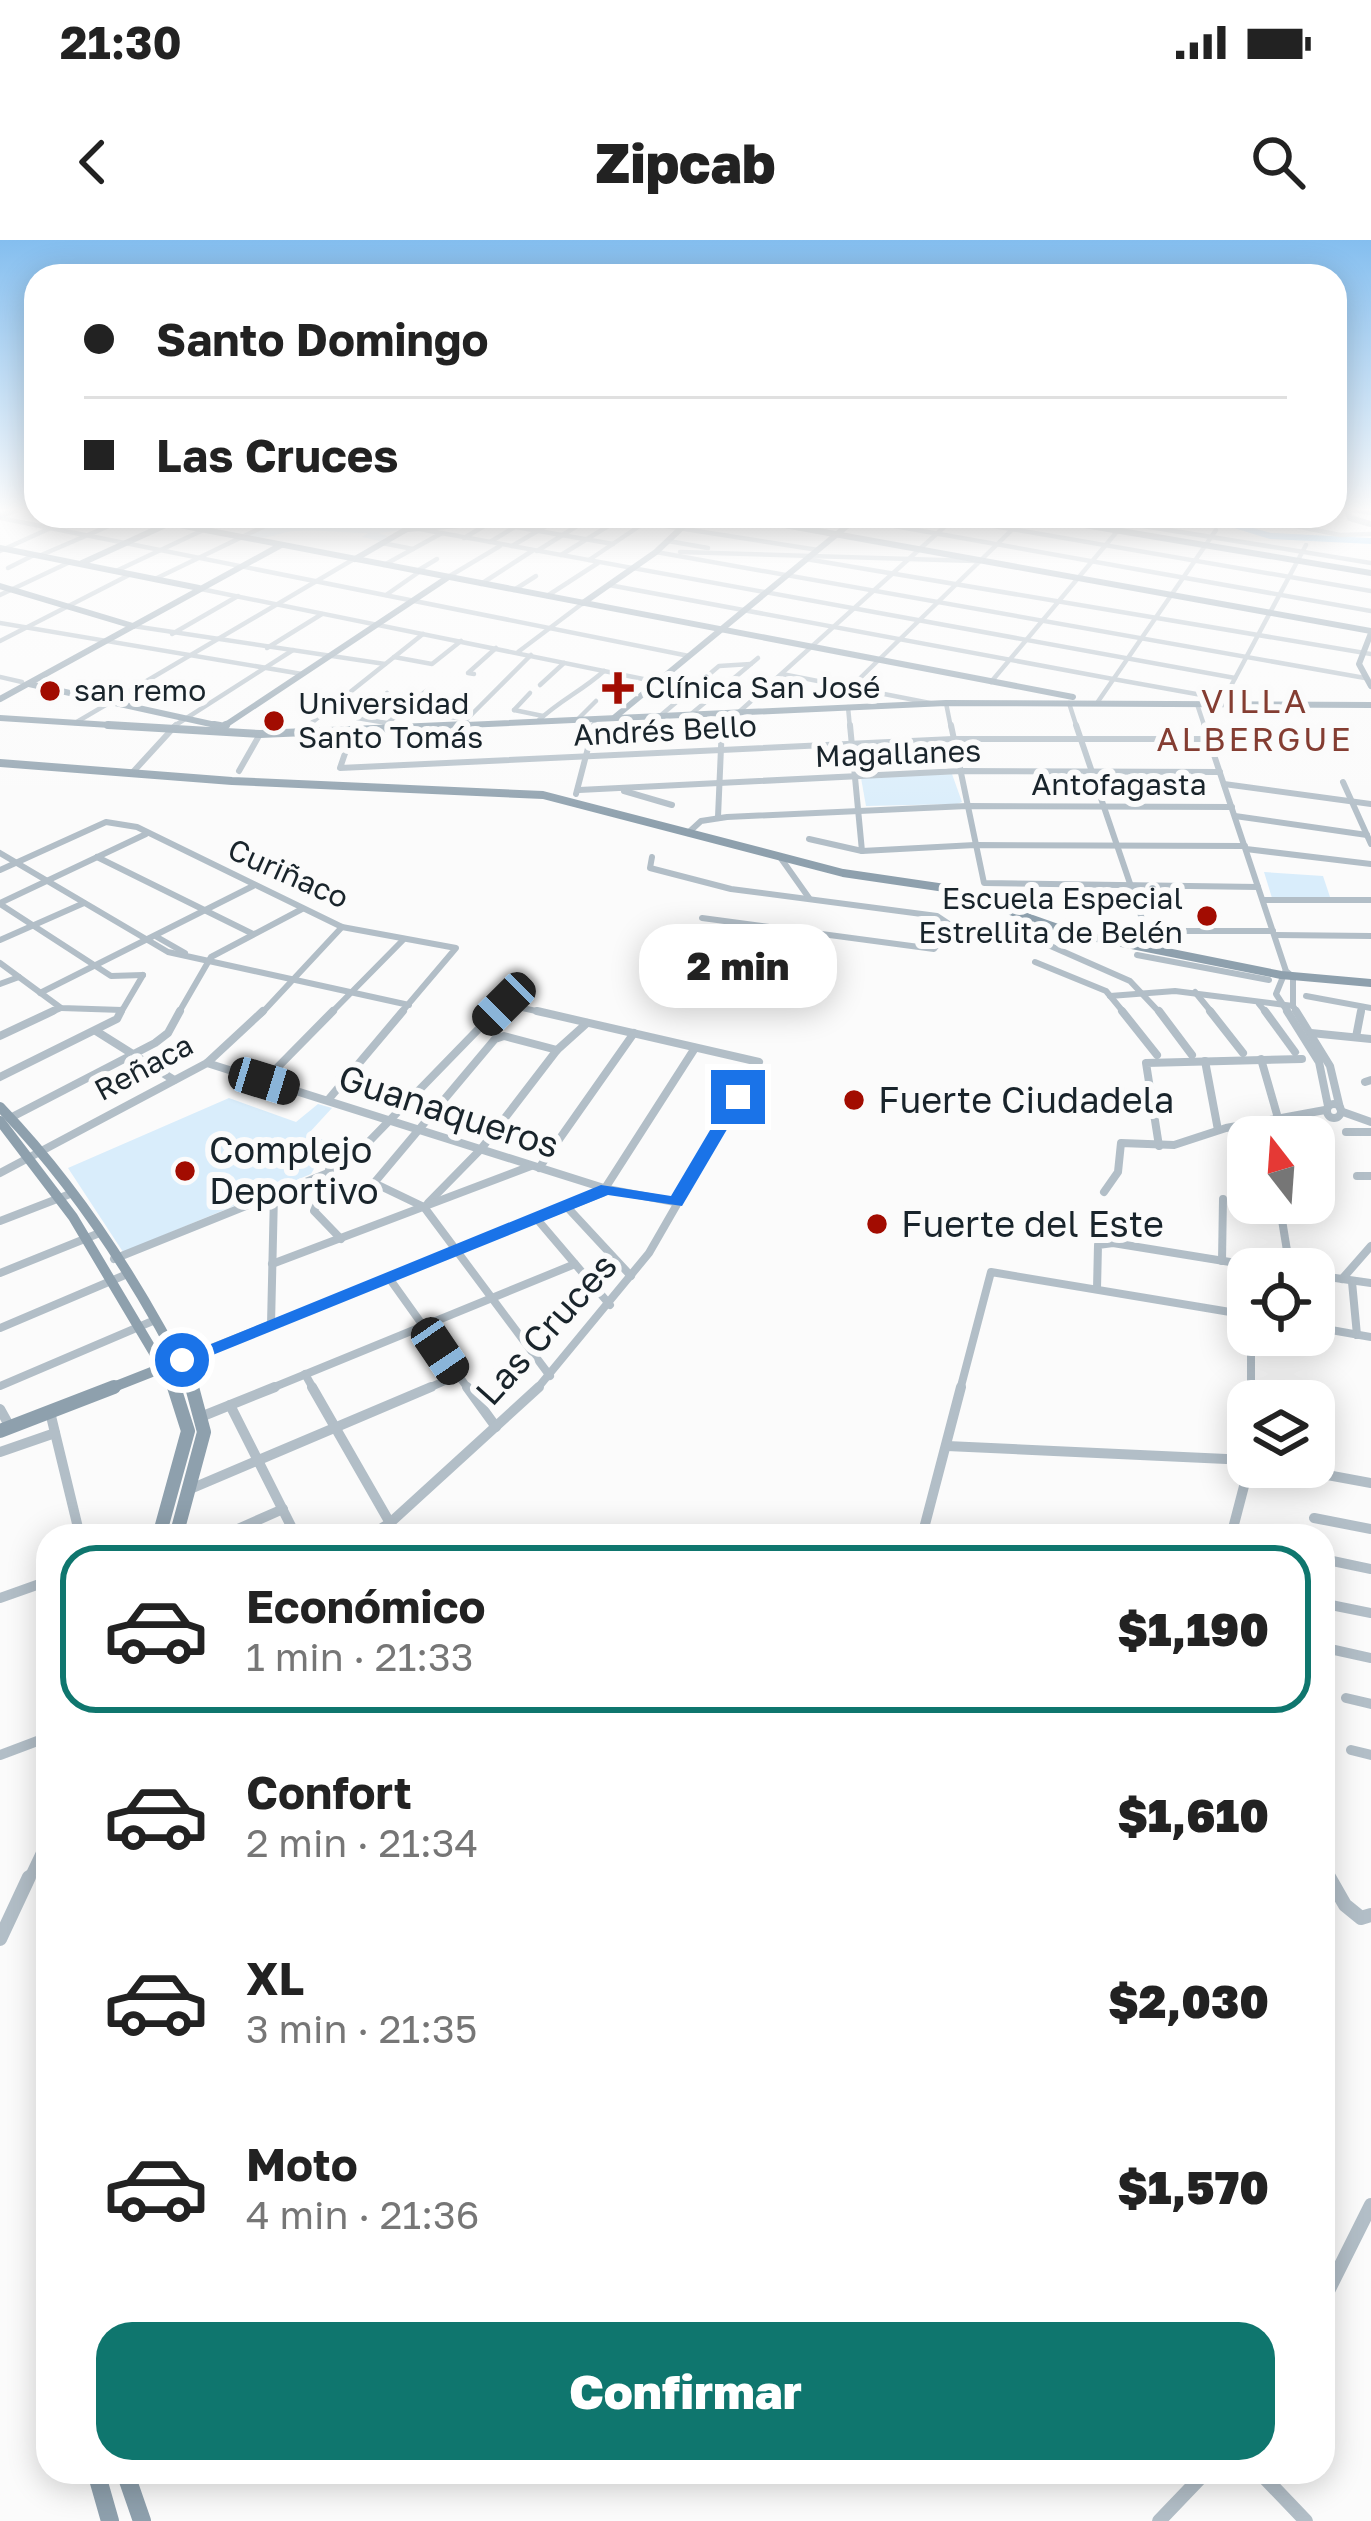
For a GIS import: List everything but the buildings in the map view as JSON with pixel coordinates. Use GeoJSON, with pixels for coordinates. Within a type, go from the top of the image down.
{"type":"FeatureCollection","features":[{"type":"Feature","properties":{"kind":"main road"},"geometry":{"type":"LineString","coordinates":[[90,613],[130,625]]}},
{"type":"Feature","properties":{"kind":"main road"},"geometry":{"type":"LineString","coordinates":[[0,696],[151,613]]}},
{"type":"Feature","properties":{"kind":"main road"},"geometry":{"type":"LineString","coordinates":[[205,731],[224,727],[393,613]]}},
{"type":"Feature","properties":{"kind":"main road"},"geometry":{"type":"LineString","coordinates":[[636,613],[1097,704]]}},
{"type":"Feature","properties":{"kind":"main road"},"geometry":{"type":"LineString","coordinates":[[614,718],[740,613]]}},
{"type":"Feature","properties":{"kind":"main road"},"geometry":{"type":"LineString","coordinates":[[1267,613],[1371,632],[1359,666],[1368,682]]}},
{"type":"Feature","properties":{"kind":"main road"},"geometry":{"type":"LineString","coordinates":[[974,703],[986,681]]}},
{"type":"Feature","properties":{"kind":"main road"},"geometry":{"type":"LineString","coordinates":[[25,683],[257,734]]}},
{"type":"Feature","properties":{"kind":"main road"},"geometry":{"type":"LineString","coordinates":[[0,718],[257,734],[946,703],[1371,705]]}},
{"type":"Feature","properties":{"kind":"main road"},"geometry":{"type":"LineString","coordinates":[[629,706],[635,717]]}},
{"type":"Feature","properties":{"kind":"main road"},"geometry":{"type":"LineString","coordinates":[[0,763],[232,781],[514,793],[571,802],[843,873],[945,888],[1048,927],[1222,966],[1371,981]]}},
{"type":"Feature","properties":{"kind":"main road"},"geometry":{"type":"LineString","coordinates":[[0,1107],[118,1278],[182,1360],[203,1415],[179,1524]]}},
{"type":"Feature","properties":{"kind":"main road"},"geometry":{"type":"LineString","coordinates":[[90,1236],[114,1259],[118,1278],[166,1366],[188,1424],[162,1524]]}},
{"type":"Feature","properties":{"kind":"main road"},"geometry":{"type":"LineString","coordinates":[[5,1429],[182,1360]]}},
{"type":"Feature","properties":{"kind":"main road"},"geometry":{"type":"LineString","coordinates":[[99,2484],[110,2521]]}},
{"type":"Feature","properties":{"kind":"main road"},"geometry":{"type":"LineString","coordinates":[[129,2484],[142,2521]]}},
{"type":"Feature","properties":{"kind":"street"},"geometry":{"type":"LineString","coordinates":[[0,640],[54,613]]}},
{"type":"Feature","properties":{"kind":"street"},"geometry":{"type":"LineString","coordinates":[[172,634],[208,613]]}},
{"type":"Feature","properties":{"kind":"street"},"geometry":{"type":"LineString","coordinates":[[75,723],[261,613]]}},
{"type":"Feature","properties":{"kind":"street"},"geometry":{"type":"LineString","coordinates":[[476,613],[689,656]]}},
{"type":"Feature","properties":{"kind":"street"},"geometry":{"type":"LineString","coordinates":[[518,652],[569,613]]}},
{"type":"Feature","properties":{"kind":"street"},"geometry":{"type":"LineString","coordinates":[[762,613],[1226,701],[1270,614]]}},
{"type":"Feature","properties":{"kind":"street"},"geometry":{"type":"LineString","coordinates":[[739,712],[849,613]]}},
{"type":"Feature","properties":{"kind":"street"},"geometry":{"type":"LineString","coordinates":[[878,613],[1235,678]]}},
{"type":"Feature","properties":{"kind":"street"},"geometry":{"type":"LineString","coordinates":[[851,688],[927,613]]}},
{"type":"Feature","properties":{"kind":"street"},"geometry":{"type":"LineString","coordinates":[[996,613],[1368,682]]}},
{"type":"Feature","properties":{"kind":"street"},"geometry":{"type":"LineString","coordinates":[[986,681],[1052,613]]}},
{"type":"Feature","properties":{"kind":"street"},"geometry":{"type":"LineString","coordinates":[[1120,613],[1367,654]]}},
{"type":"Feature","properties":{"kind":"street"},"geometry":{"type":"LineString","coordinates":[[1097,704],[1159,613]]}},
{"type":"Feature","properties":{"kind":"street"},"geometry":{"type":"LineString","coordinates":[[267,648],[322,614],[658,682]]}},
{"type":"Feature","properties":{"kind":"street"},"geometry":{"type":"LineString","coordinates":[[0,623],[302,674]]}},
{"type":"Feature","properties":{"kind":"street"},"geometry":{"type":"LineString","coordinates":[[130,625],[385,664]]}},
{"type":"Feature","properties":{"kind":"street"},"geometry":{"type":"LineString","coordinates":[[298,732],[423,634]]}},
{"type":"Feature","properties":{"kind":"street"},"geometry":{"type":"LineString","coordinates":[[394,657],[432,664],[461,641]]}},
{"type":"Feature","properties":{"kind":"street"},"geometry":{"type":"LineString","coordinates":[[474,674],[468,673],[496,648]]}},
{"type":"Feature","properties":{"kind":"street"},"geometry":{"type":"LineString","coordinates":[[134,772],[170,729],[293,650]]}},
{"type":"Feature","properties":{"kind":"street"},"geometry":{"type":"LineString","coordinates":[[457,696],[435,716],[464,722],[531,655]]}},
{"type":"Feature","properties":{"kind":"street"},"geometry":{"type":"LineString","coordinates":[[690,715],[758,658]]}},
{"type":"Feature","properties":{"kind":"street"},"geometry":{"type":"LineString","coordinates":[[539,685],[564,663]]}},
{"type":"Feature","properties":{"kind":"street"},"geometry":{"type":"LineString","coordinates":[[660,716],[718,666],[751,664]]}},
{"type":"Feature","properties":{"kind":"street"},"geometry":{"type":"LineString","coordinates":[[530,693],[514,710],[540,718],[567,693],[581,692],[604,671]]}},
{"type":"Feature","properties":{"kind":"street"},"geometry":{"type":"LineString","coordinates":[[782,674],[932,704]]}},
{"type":"Feature","properties":{"kind":"street"},"geometry":{"type":"LineString","coordinates":[[0,677],[25,683]]}},
{"type":"Feature","properties":{"kind":"street"},"geometry":{"type":"LineString","coordinates":[[700,685],[728,683]]}},
{"type":"Feature","properties":{"kind":"street"},"geometry":{"type":"LineString","coordinates":[[387,693],[357,718],[384,726],[426,692]]}},
{"type":"Feature","properties":{"kind":"street"},"geometry":{"type":"LineString","coordinates":[[578,719],[596,701]]}},
{"type":"Feature","properties":{"kind":"street"},"geometry":{"type":"LineString","coordinates":[[752,701],[756,712]]}},
{"type":"Feature","properties":{"kind":"street"},"geometry":{"type":"LineString","coordinates":[[946,703],[984,883],[1258,886]]}},
{"type":"Feature","properties":{"kind":"street"},"geometry":{"type":"LineString","coordinates":[[1069,704],[1151,948]]}},
{"type":"Feature","properties":{"kind":"street"},"geometry":{"type":"LineString","coordinates":[[1197,704],[1274,933],[1293,1006],[1323,1071],[1327,1108],[1335,1116],[1341,1110]]}},
{"type":"Feature","properties":{"kind":"street"},"geometry":{"type":"LineString","coordinates":[[848,707],[862,850]]}},
{"type":"Feature","properties":{"kind":"street"},"geometry":{"type":"LineString","coordinates":[[688,833],[701,821],[718,817],[723,713]]}},
{"type":"Feature","properties":{"kind":"street"},"geometry":{"type":"LineString","coordinates":[[571,802],[579,790],[595,718]]}},
{"type":"Feature","properties":{"kind":"street","name":"Andrés Bello"},"geometry":{"type":"LineString","coordinates":[[353,730],[338,767],[953,739],[1209,739]]}},
{"type":"Feature","properties":{"kind":"street"},"geometry":{"type":"LineString","coordinates":[[239,771],[257,734]]}},
{"type":"Feature","properties":{"kind":"street","name":"Magallanes"},"geometry":{"type":"LineString","coordinates":[[579,790],[960,771],[1220,772]]}},
{"type":"Feature","properties":{"kind":"street"},"geometry":{"type":"LineString","coordinates":[[1342,782],[1371,844]]}},
{"type":"Feature","properties":{"kind":"street"},"geometry":{"type":"LineString","coordinates":[[1224,784],[1371,804]]}},
{"type":"Feature","properties":{"kind":"street"},"geometry":{"type":"LineString","coordinates":[[614,788],[672,805]]}},
{"type":"Feature","properties":{"kind":"street","name":"Antofagasta"},"geometry":{"type":"LineString","coordinates":[[718,817],[967,806],[1232,807]]}},
{"type":"Feature","properties":{"kind":"street","name":"Antofagasta"},"geometry":{"type":"LineString","coordinates":[[1234,816],[1367,835]]}},
{"type":"Feature","properties":{"kind":"street","name":"Curiñaco"},"geometry":{"type":"LineString","coordinates":[[17,861],[109,821],[342,927],[456,948],[409,1005]]}},
{"type":"Feature","properties":{"kind":"street"},"geometry":{"type":"LineString","coordinates":[[143,975],[111,976],[0,904],[146,834]]}},
{"type":"Feature","properties":{"kind":"street"},"geometry":{"type":"LineString","coordinates":[[809,839],[862,850],[974,845],[1245,847],[1371,865]]}},
{"type":"Feature","properties":{"kind":"street"},"geometry":{"type":"LineString","coordinates":[[0,854],[153,939],[168,952],[409,1005],[328,1100]]}},
{"type":"Feature","properties":{"kind":"street"},"geometry":{"type":"LineString","coordinates":[[97,857],[254,934]]}},
{"type":"Feature","properties":{"kind":"street"},"geometry":{"type":"LineString","coordinates":[[652,857],[650,868],[711,884],[937,916],[952,926],[934,949],[702,918]]}},
{"type":"Feature","properties":{"kind":"street"},"geometry":{"type":"LineString","coordinates":[[780,857],[809,898]]}},
{"type":"Feature","properties":{"kind":"street"},"geometry":{"type":"LineString","coordinates":[[2,866],[17,861]]}},
{"type":"Feature","properties":{"kind":"street"},"geometry":{"type":"LineString","coordinates":[[40,993],[254,886]]}},
{"type":"Feature","properties":{"kind":"street"},"geometry":{"type":"LineString","coordinates":[[1263,900],[1371,899]]}},
{"type":"Feature","properties":{"kind":"street"},"geometry":{"type":"LineString","coordinates":[[0,940],[84,903]]}},
{"type":"Feature","properties":{"kind":"street"},"geometry":{"type":"LineString","coordinates":[[6,1119],[168,1033],[209,961],[302,909]]}},
{"type":"Feature","properties":{"kind":"street","name":"Reñaca"},"geometry":{"type":"LineString","coordinates":[[0,1172],[207,1063],[342,927]]}},
{"type":"Feature","properties":{"kind":"street"},"geometry":{"type":"LineString","coordinates":[[1146,931],[1371,936]]}},
{"type":"Feature","properties":{"kind":"street"},"geometry":{"type":"LineString","coordinates":[[264,1081],[403,940]]}},
{"type":"Feature","properties":{"kind":"street"},"geometry":{"type":"LineString","coordinates":[[1046,944],[1112,970],[1143,992],[1192,1055]]}},
{"type":"Feature","properties":{"kind":"street"},"geometry":{"type":"LineString","coordinates":[[1138,955],[1222,966],[1269,980]]}},
{"type":"Feature","properties":{"kind":"street"},"geometry":{"type":"LineString","coordinates":[[120,956],[143,975]]}},
{"type":"Feature","properties":{"kind":"street"},"geometry":{"type":"LineString","coordinates":[[1035,962],[1086,980],[1110,996],[1157,1055]]}},
{"type":"Feature","properties":{"kind":"street"},"geometry":{"type":"LineString","coordinates":[[0,963],[61,1008]]}},
{"type":"Feature","properties":{"kind":"street"},"geometry":{"type":"LineString","coordinates":[[1215,995],[1222,966]]}},
{"type":"Feature","properties":{"kind":"street"},"geometry":{"type":"LineString","coordinates":[[1287,974],[1276,994],[1280,1007],[1330,1066],[1341,1110]]}},
{"type":"Feature","properties":{"kind":"street"},"geometry":{"type":"LineString","coordinates":[[0,1077],[117,1019],[143,975]]}},
{"type":"Feature","properties":{"kind":"street"},"geometry":{"type":"LineString","coordinates":[[0,984],[19,977]]}},
{"type":"Feature","properties":{"kind":"street"},"geometry":{"type":"LineString","coordinates":[[114,1259],[328,1173],[352,1159],[525,982]]}},
{"type":"Feature","properties":{"kind":"street"},"geometry":{"type":"LineString","coordinates":[[1110,996],[1195,992],[1293,1006]]}},
{"type":"Feature","properties":{"kind":"street"},"geometry":{"type":"LineString","coordinates":[[1195,992],[1243,1053]]}},
{"type":"Feature","properties":{"kind":"street"},"geometry":{"type":"LineString","coordinates":[[1306,996],[1366,1007],[1353,1036],[1340,1048]]}},
{"type":"Feature","properties":{"kind":"street"},"geometry":{"type":"LineString","coordinates":[[182,1360],[607,1189],[695,1048],[504,1004]]}},
{"type":"Feature","properties":{"kind":"street"},"geometry":{"type":"LineString","coordinates":[[1159,1146],[1146,1063],[1299,1055],[1259,1004]]}},
{"type":"Feature","properties":{"kind":"street"},"geometry":{"type":"LineString","coordinates":[[0,1036],[61,1008],[122,1010]]}},
{"type":"Feature","properties":{"kind":"street"},"geometry":{"type":"LineString","coordinates":[[0,1022],[13,1030]]}},
{"type":"Feature","properties":{"kind":"street"},"geometry":{"type":"LineString","coordinates":[[424,1207],[481,1149],[557,1050],[587,1023]]}},
{"type":"Feature","properties":{"kind":"street"},"geometry":{"type":"LineString","coordinates":[[96,1031],[174,1080]]}},
{"type":"Feature","properties":{"kind":"street"},"geometry":{"type":"LineString","coordinates":[[272,1264],[535,1167],[634,1034]]}},
{"type":"Feature","properties":{"kind":"street"},"geometry":{"type":"LineString","coordinates":[[1305,1034],[1371,1040]]}},
{"type":"Feature","properties":{"kind":"street"},"geometry":{"type":"LineString","coordinates":[[341,1240],[314,1208],[374,1183],[499,1036],[557,1050]]}},
{"type":"Feature","properties":{"kind":"street","name":"Las Cruces"},"geometry":{"type":"LineString","coordinates":[[390,1523],[550,1376],[631,1276],[759,1062],[695,1048]]}},
{"type":"Feature","properties":{"kind":"street"},"geometry":{"type":"LineString","coordinates":[[1261,1059],[1277,1116]]}},
{"type":"Feature","properties":{"kind":"street"},"geometry":{"type":"LineString","coordinates":[[1204,1061],[1218,1130]]}},
{"type":"Feature","properties":{"kind":"street","name":"Guanaqueros"},"geometry":{"type":"LineString","coordinates":[[207,1063],[607,1189],[676,1202]]}},
{"type":"Feature","properties":{"kind":"street"},"geometry":{"type":"LineString","coordinates":[[1288,1116],[1327,1108]]}},
{"type":"Feature","properties":{"kind":"street"},"geometry":{"type":"LineString","coordinates":[[1341,1110],[1371,1122]]}},
{"type":"Feature","properties":{"kind":"street"},"geometry":{"type":"LineString","coordinates":[[1104,1192],[1118,1172],[1121,1143],[1159,1146],[1195,1141],[1227,1128]]}},
{"type":"Feature","properties":{"kind":"street"},"geometry":{"type":"LineString","coordinates":[[1346,1132],[1371,1132]]}},
{"type":"Feature","properties":{"kind":"street"},"geometry":{"type":"LineString","coordinates":[[328,1173],[337,1145]]}},
{"type":"Feature","properties":{"kind":"street"},"geometry":{"type":"LineString","coordinates":[[1358,1177],[1371,1176]]}},
{"type":"Feature","properties":{"kind":"street"},"geometry":{"type":"LineString","coordinates":[[374,1183],[424,1207],[550,1376]]}},
{"type":"Feature","properties":{"kind":"street"},"geometry":{"type":"LineString","coordinates":[[271,1325],[274,1194]]}},
{"type":"Feature","properties":{"kind":"street"},"geometry":{"type":"LineString","coordinates":[[0,1221],[63,1196]]}},
{"type":"Feature","properties":{"kind":"street"},"geometry":{"type":"LineString","coordinates":[[1222,1261],[1223,1199]]}},
{"type":"Feature","properties":{"kind":"street"},"geometry":{"type":"LineString","coordinates":[[567,1207],[631,1276]]}},
{"type":"Feature","properties":{"kind":"street"},"geometry":{"type":"LineString","coordinates":[[536,1218],[610,1305]]}},
{"type":"Feature","properties":{"kind":"street"},"geometry":{"type":"LineString","coordinates":[[0,1273],[90,1236]]}},
{"type":"Feature","properties":{"kind":"street"},"geometry":{"type":"LineString","coordinates":[[1097,1289],[1098,1245],[1113,1243],[1227,1262]]}},
{"type":"Feature","properties":{"kind":"street"},"geometry":{"type":"LineString","coordinates":[[1357,1334],[1347,1280],[1371,1246]]}},
{"type":"Feature","properties":{"kind":"street"},"geometry":{"type":"LineString","coordinates":[[203,1415],[574,1264]]}},
{"type":"Feature","properties":{"kind":"street"},"geometry":{"type":"LineString","coordinates":[[925,1524],[992,1271],[1227,1312]]}},
{"type":"Feature","properties":{"kind":"street"},"geometry":{"type":"LineString","coordinates":[[389,1277],[496,1427]]}},
{"type":"Feature","properties":{"kind":"street"},"geometry":{"type":"LineString","coordinates":[[0,1328],[118,1278]]}},
{"type":"Feature","properties":{"kind":"street"},"geometry":{"type":"LineString","coordinates":[[1335,1278],[1371,1283]]}},
{"type":"Feature","properties":{"kind":"street"},"geometry":{"type":"LineString","coordinates":[[0,1386],[154,1320]]}},
{"type":"Feature","properties":{"kind":"street"},"geometry":{"type":"LineString","coordinates":[[1335,1330],[1371,1337],[1371,1352]]}},
{"type":"Feature","properties":{"kind":"street"},"geometry":{"type":"LineString","coordinates":[[304,1374],[390,1523]]}},
{"type":"Feature","properties":{"kind":"street"},"geometry":{"type":"LineString","coordinates":[[188,1490],[457,1376]]}},
{"type":"Feature","properties":{"kind":"street"},"geometry":{"type":"LineString","coordinates":[[230,1405],[290,1524]]}},
{"type":"Feature","properties":{"kind":"street"},"geometry":{"type":"LineString","coordinates":[[0,1409],[5,1429]]}},
{"type":"Feature","properties":{"kind":"street"},"geometry":{"type":"LineString","coordinates":[[50,1412],[77,1524]]}},
{"type":"Feature","properties":{"kind":"street"},"geometry":{"type":"LineString","coordinates":[[0,1452],[55,1433]]}},
{"type":"Feature","properties":{"kind":"street"},"geometry":{"type":"LineString","coordinates":[[947,1446],[1227,1463]]}},
{"type":"Feature","properties":{"kind":"street"},"geometry":{"type":"LineString","coordinates":[[1335,1477],[1371,1484]]}},
{"type":"Feature","properties":{"kind":"street"},"geometry":{"type":"LineString","coordinates":[[1234,1524],[1242,1488]]}},
{"type":"Feature","properties":{"kind":"street"},"geometry":{"type":"LineString","coordinates":[[249,1524],[283,1509]]}},
{"type":"Feature","properties":{"kind":"street"},"geometry":{"type":"LineString","coordinates":[[1315,1518],[1371,1529]]}},
{"type":"Feature","properties":{"kind":"street"},"geometry":{"type":"LineString","coordinates":[[1335,1561],[1371,1568]]}},
{"type":"Feature","properties":{"kind":"street"},"geometry":{"type":"LineString","coordinates":[[1,1593],[36,1584]]}},
{"type":"Feature","properties":{"kind":"street"},"geometry":{"type":"LineString","coordinates":[[1335,1606],[1371,1612]]}},
{"type":"Feature","properties":{"kind":"street"},"geometry":{"type":"LineString","coordinates":[[1335,1650],[1371,1658]]}},
{"type":"Feature","properties":{"kind":"street"},"geometry":{"type":"LineString","coordinates":[[1346,1699],[1371,1704]]}},
{"type":"Feature","properties":{"kind":"street"},"geometry":{"type":"LineString","coordinates":[[0,1755],[36,1742]]}},
{"type":"Feature","properties":{"kind":"street"},"geometry":{"type":"LineString","coordinates":[[1351,1750],[1371,1755]]}},
{"type":"Feature","properties":{"kind":"street"},"geometry":{"type":"LineString","coordinates":[[2,1932],[36,1863]]}},
{"type":"Feature","properties":{"kind":"street"},"geometry":{"type":"LineString","coordinates":[[1335,1887],[1345,1905],[1366,1916]]}},
{"type":"Feature","properties":{"kind":"street"},"geometry":{"type":"LineString","coordinates":[[1335,2277],[1371,2205]]}},
{"type":"Feature","properties":{"kind":"street"},"geometry":{"type":"LineString","coordinates":[[1159,2521],[1194,2484]]}},
{"type":"Feature","properties":{"kind":"street"},"geometry":{"type":"LineString","coordinates":[[1271,2484],[1306,2521]]}},
{"type":"Feature","properties":{"kind":"shaded area"},"geometry":{"type":"Polygon","coordinates":[[[952,774],[962,802],[957,804],[866,806],[861,778],[952,774]]]}},
{"type":"Feature","properties":{"kind":"shaded area"},"geometry":{"type":"Polygon","coordinates":[[[1264,872],[1323,876],[1330,897],[1272,898],[1264,872]]]}},
{"type":"Feature","properties":{"kind":"shaded area"},"geometry":{"type":"Polygon","coordinates":[[[229,1098],[296,1122],[318,1104],[332,1108],[309,1133],[329,1143],[311,1174],[123,1252],[68,1168],[229,1098]]]}},
{"type":"Feature","properties":{"kind":"place","name":"Clínica San José"},"geometry":{"type":"Point","coordinates":[618,688]}},
{"type":"Feature","properties":{"kind":"place","name":"san remo"},"geometry":{"type":"Point","coordinates":[50,691]}},
{"type":"Feature","properties":{"kind":"place","name":"Universidad Santo Tomás"},"geometry":{"type":"Point","coordinates":[274,721]}},
{"type":"Feature","properties":{"kind":"place","name":"Escuela Especial Estrellita de Belén"},"geometry":{"type":"Point","coordinates":[1207,916]}},
{"type":"Feature","properties":{"kind":"place","name":"Fuerte Ciudadela"},"geometry":{"type":"Point","coordinates":[854,1100]}},
{"type":"Feature","properties":{"kind":"place","name":"Complejo Deportivo"},"geometry":{"type":"Point","coordinates":[185,1171]}},
{"type":"Feature","properties":{"kind":"place","name":"Fuerte del Este"},"geometry":{"type":"Point","coordinates":[877,1224]}},
{"type":"Feature","properties":{"kind":"district","name":"VILLA ALBERGUE"},"geometry":{"type":"Point","coordinates":[1255,720]}},
{"type":"Feature","properties":{"kind":"route"},"geometry":{"type":"LineString","coordinates":[[182,1360],[607,1189],[676,1202],[738,1097]]}}]}
